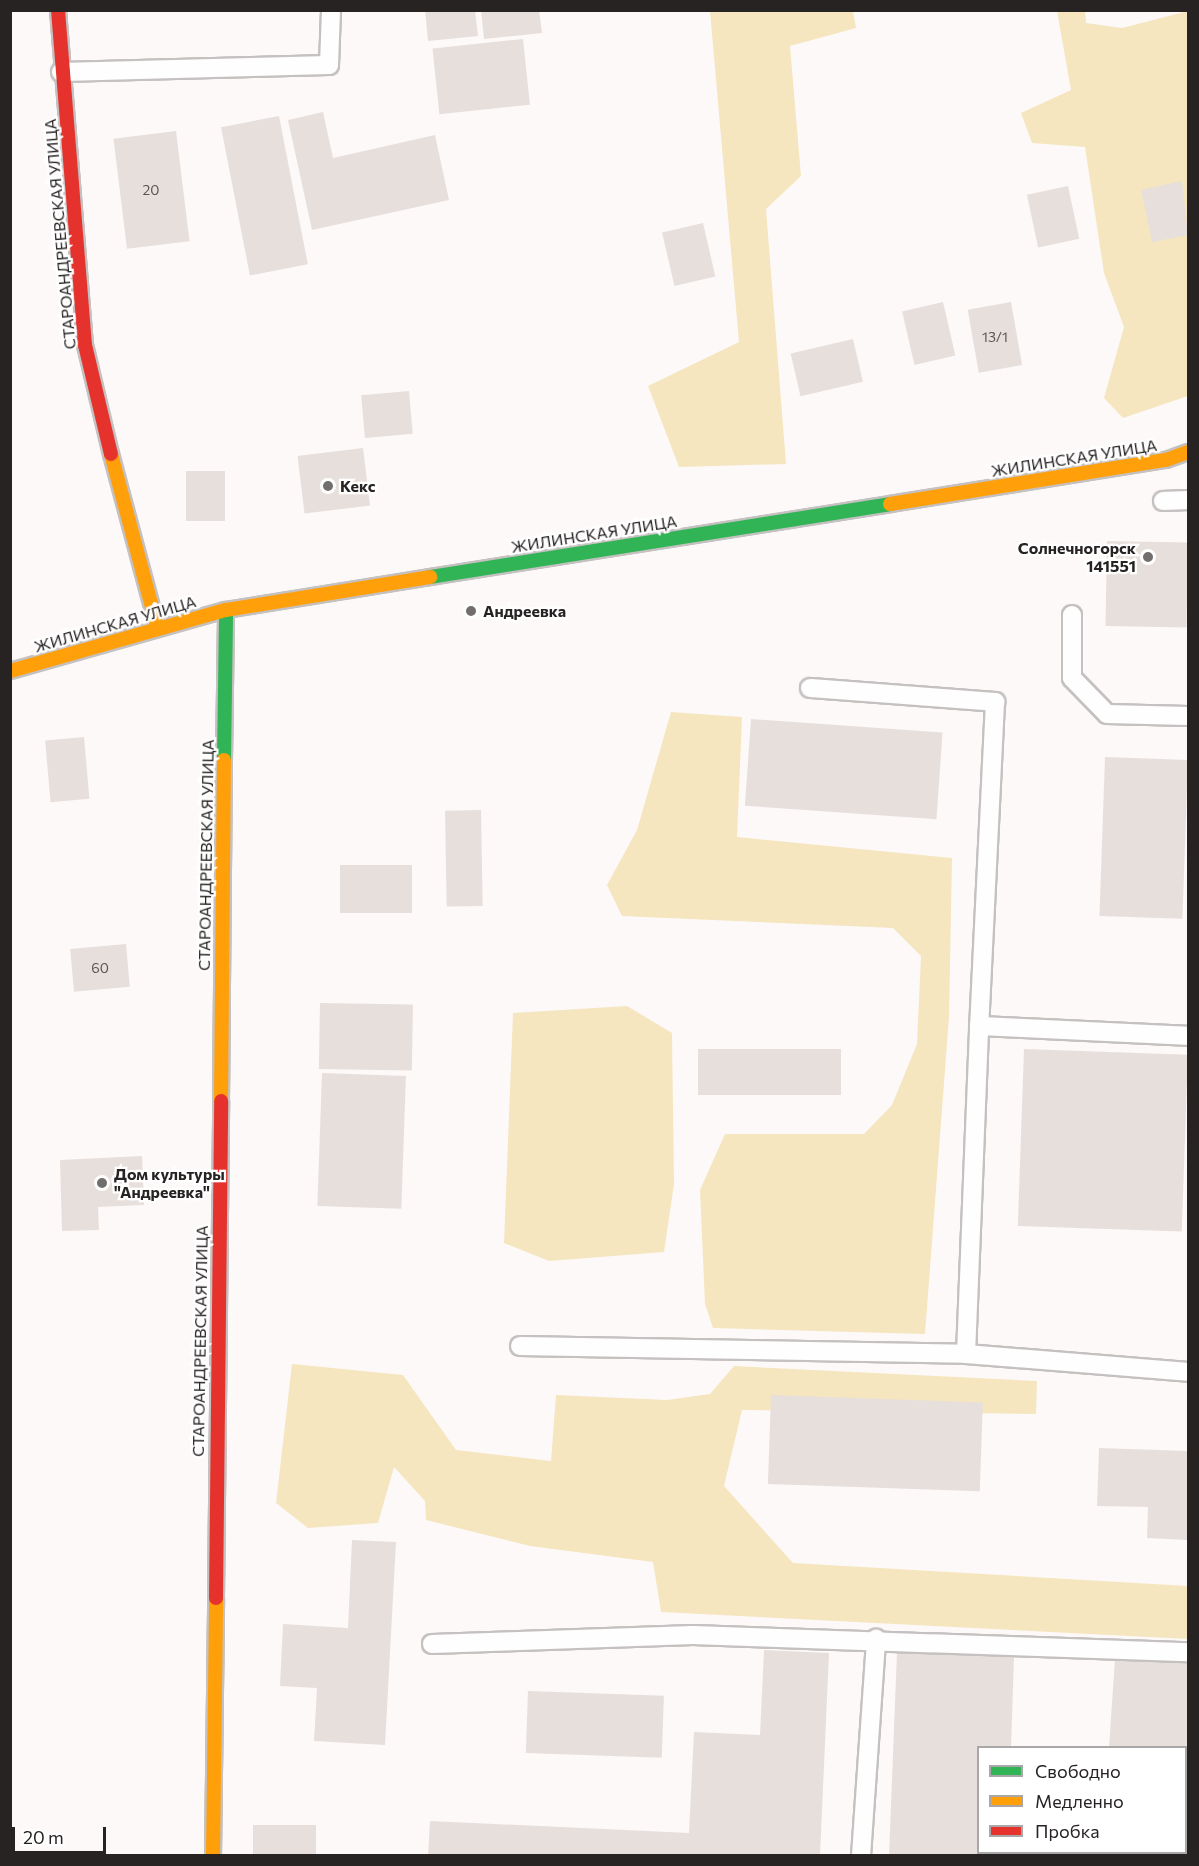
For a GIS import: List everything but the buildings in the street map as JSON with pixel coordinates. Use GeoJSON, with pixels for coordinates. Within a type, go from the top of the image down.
{"type":"FeatureCollection","features":[{"type":"Feature","properties":{"kind":"street","name":"СТАРОАНДРЕЕВСКАЯ УЛИЦА"},"geometry":{"type":"LineString","coordinates":[[58,10],[85,345],[143,586],[158,626]]}},
{"type":"Feature","properties":{"kind":"street","name":"ЖИЛИНСКАЯ УЛИЦА"},"geometry":{"type":"LineString","coordinates":[[10,671],[158,626],[226,610],[1154,462],[1188,452]]}},
{"type":"Feature","properties":{"kind":"street","name":"СТАРОАНДРЕЕВСКАЯ УЛИЦА"},"geometry":{"type":"LineString","coordinates":[[213,1856],[226,610]]}},
{"type":"Feature","properties":{"kind":"lane"},"geometry":{"type":"LineString","coordinates":[[62,72],[329,65],[331,10]]}},
{"type":"Feature","properties":{"kind":"lane"},"geometry":{"type":"LineString","coordinates":[[1163,501],[1188,500]]}},
{"type":"Feature","properties":{"kind":"lane"},"geometry":{"type":"LineString","coordinates":[[1072,615],[1072,678],[1107,714],[1188,716]]}},
{"type":"Feature","properties":{"kind":"lane"},"geometry":{"type":"LineString","coordinates":[[810,688],[996,702],[979,1026],[966,1354]]}},
{"type":"Feature","properties":{"kind":"lane"},"geometry":{"type":"LineString","coordinates":[[979,1026],[1188,1036]]}},
{"type":"Feature","properties":{"kind":"lane"},"geometry":{"type":"LineString","coordinates":[[520,1346],[966,1354],[1188,1372]]}},
{"type":"Feature","properties":{"kind":"lane"},"geometry":{"type":"LineString","coordinates":[[432,1644],[693,1635],[876,1639],[1188,1652]]}},
{"type":"Feature","properties":{"kind":"lane"},"geometry":{"type":"LineString","coordinates":[[861,1856],[876,1639]]}},
{"type":"Feature","properties":{"kind":"shaded area"},"geometry":{"type":"Polygon","coordinates":[[[710,11],[853,11],[856,28],[790,46],[801,176],[766,209],[786,464],[679,467],[648,386],[739,342],[710,11]]]}},
{"type":"Feature","properties":{"kind":"shaded area"},"geometry":{"type":"Polygon","coordinates":[[[1057,11],[1085,11],[1086,23],[1122,28],[1188,11],[1188,396],[1123,418],[1104,398],[1124,327],[1104,273],[1085,147],[1032,143],[1021,113],[1071,90],[1057,11]]]}},
{"type":"Feature","properties":{"kind":"shaded area"},"geometry":{"type":"Polygon","coordinates":[[[671,712],[742,717],[737,837],[952,858],[949,1017],[925,1334],[713,1328],[705,1304],[700,1190],[725,1134],[864,1134],[892,1105],[917,1044],[921,956],[893,928],[622,916],[607,885],[637,830],[671,712]]]}},
{"type":"Feature","properties":{"kind":"shaded area"},"geometry":{"type":"Polygon","coordinates":[[[627,1006],[672,1033],[674,1184],[664,1252],[549,1261],[504,1243],[513,1013],[627,1006]]]}},
{"type":"Feature","properties":{"kind":"shaded area"},"geometry":{"type":"Polygon","coordinates":[[[292,1364],[403,1375],[456,1450],[551,1461],[556,1395],[667,1400],[710,1394],[734,1366],[1037,1381],[1036,1414],[742,1410],[724,1486],[793,1563],[1188,1586],[1188,1639],[661,1612],[653,1562],[530,1546],[426,1520],[425,1501],[394,1467],[378,1523],[308,1528],[276,1503],[292,1364]]]}},
{"type":"Feature","properties":{"kind":"traffic: fast"},"geometry":{"type":"LineString","coordinates":[[430,577],[890,504]]}},
{"type":"Feature","properties":{"kind":"traffic: fast"},"geometry":{"type":"LineString","coordinates":[[224,760],[226,610]]}},
{"type":"Feature","properties":{"kind":"traffic: slow"},"geometry":{"type":"LineString","coordinates":[[890,504],[1166,460],[1188,452]]}},
{"type":"Feature","properties":{"kind":"traffic: slow"},"geometry":{"type":"LineString","coordinates":[[111,454],[157,626]]}},
{"type":"Feature","properties":{"kind":"traffic: slow"},"geometry":{"type":"LineString","coordinates":[[10,671],[226,610],[430,577]]}},
{"type":"Feature","properties":{"kind":"traffic: slow"},"geometry":{"type":"LineString","coordinates":[[221,1101],[224,760]]}},
{"type":"Feature","properties":{"kind":"traffic: slow"},"geometry":{"type":"LineString","coordinates":[[213,1856],[216,1598]]}},
{"type":"Feature","properties":{"kind":"traffic: jam"},"geometry":{"type":"LineString","coordinates":[[58,10],[85,345],[111,454]]}},
{"type":"Feature","properties":{"kind":"traffic: jam"},"geometry":{"type":"LineString","coordinates":[[216,1598],[221,1101]]}},
{"type":"Feature","properties":{"kind":"place","name":"Кекс"},"geometry":{"type":"Point","coordinates":[328,486]}},
{"type":"Feature","properties":{"kind":"place","name":"Солнечногорск 141551"},"geometry":{"type":"Point","coordinates":[1148,557]}},
{"type":"Feature","properties":{"kind":"place","name":"Андреевка"},"geometry":{"type":"Point","coordinates":[471,611]}},
{"type":"Feature","properties":{"kind":"place","name":"Дом культуры \"Андреевка\""},"geometry":{"type":"Point","coordinates":[102,1183]}}]}
